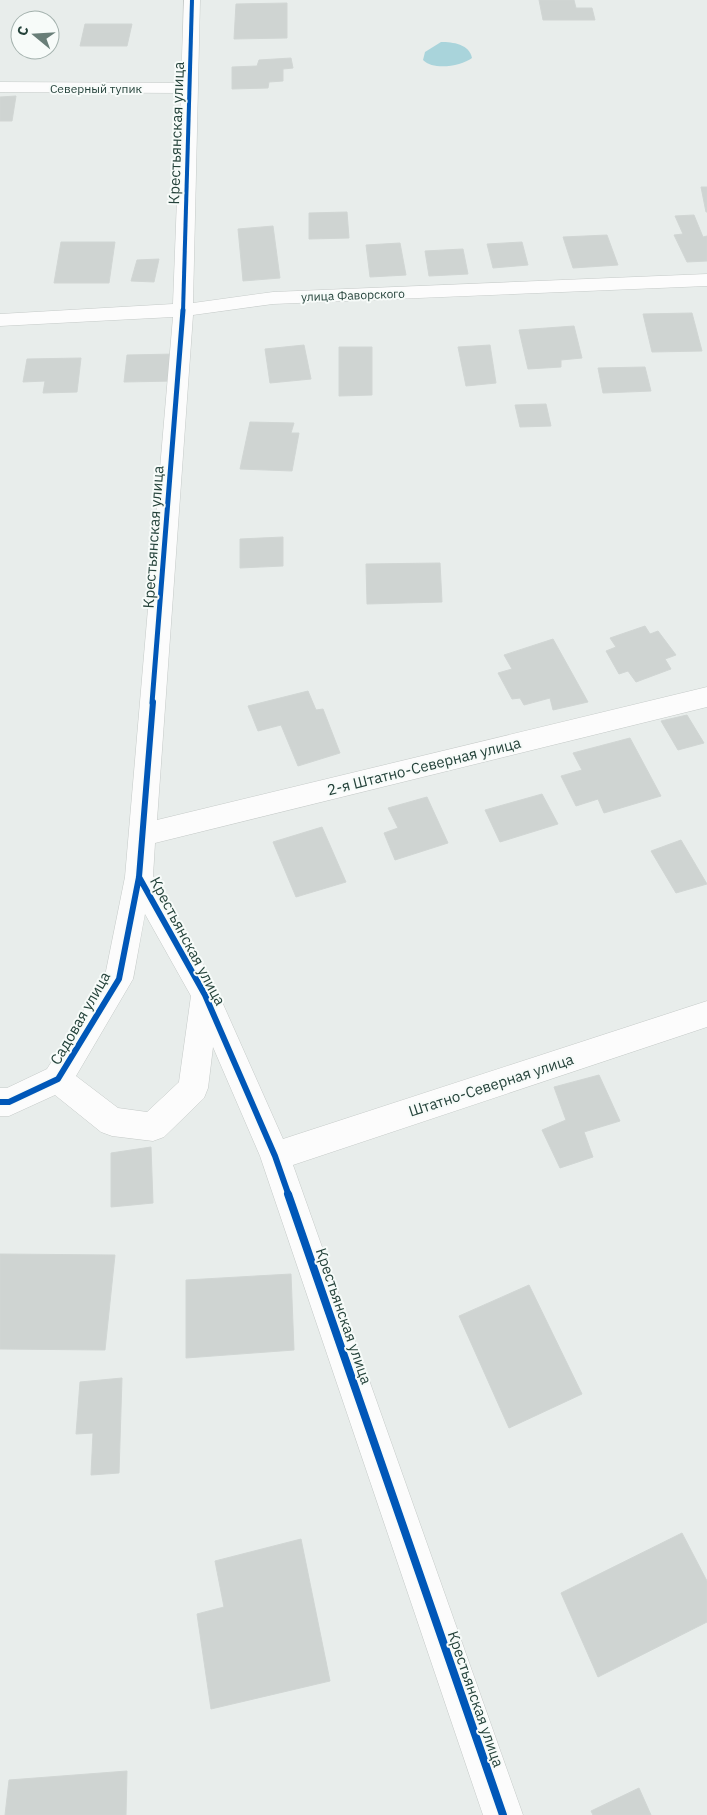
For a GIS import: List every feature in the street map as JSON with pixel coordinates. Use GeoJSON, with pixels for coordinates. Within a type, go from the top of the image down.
{"type":"FeatureCollection","features":[{"type":"Feature","properties":{"kind":"street","name":"Крестьянская улица"},"geometry":{"type":"LineString","coordinates":[[192,0],[191,88],[183,310],[140,877],[205,994],[275,1156],[503,1815]]}},
{"type":"Feature","properties":{"kind":"street","name":"Северный тупик"},"geometry":{"type":"LineString","coordinates":[[0,87],[191,88]]}},
{"type":"Feature","properties":{"kind":"street","name":"улица Фаворского"},"geometry":{"type":"LineString","coordinates":[[0,320],[183,310],[273,298],[707,280]]}},
{"type":"Feature","properties":{"kind":"street","name":"2-я Штатно-Северная улица"},"geometry":{"type":"LineString","coordinates":[[142,835],[707,696]]}},
{"type":"Feature","properties":{"kind":"street","name":"Садовая улица"},"geometry":{"type":"LineString","coordinates":[[0,1102],[9,1102],[58,1079],[119,979],[140,877]]}},
{"type":"Feature","properties":{"kind":"street"},"geometry":{"type":"LineString","coordinates":[[58,1079],[112,1122],[153,1127],[193,1088],[205,994]]}},
{"type":"Feature","properties":{"kind":"street","name":"Штатно-Северная улица"},"geometry":{"type":"LineString","coordinates":[[275,1156],[707,1014]]}},
{"type":"Feature","properties":{"kind":"water"},"geometry":{"type":"Polygon","coordinates":[[[441,42],[455,43],[464,47],[472,58],[448,66],[434,65],[423,60],[425,52],[441,42]]]}},
{"type":"Feature","properties":{"kind":"building"},"geometry":{"type":"Polygon","coordinates":[[[539,0],[574,0],[576,8],[592,8],[595,20],[543,20],[539,0]]]}},
{"type":"Feature","properties":{"kind":"building"},"geometry":{"type":"Polygon","coordinates":[[[287,3],[287,38],[234,39],[236,4],[287,3]]]}},
{"type":"Feature","properties":{"kind":"building"},"geometry":{"type":"Polygon","coordinates":[[[85,24],[132,24],[127,46],[80,46],[85,24]]]}},
{"type":"Feature","properties":{"kind":"building"},"geometry":{"type":"Polygon","coordinates":[[[291,58],[293,68],[283,69],[283,81],[269,82],[268,88],[232,89],[232,67],[257,66],[259,60],[291,58]]]}},
{"type":"Feature","properties":{"kind":"building"},"geometry":{"type":"Polygon","coordinates":[[[16,96],[12,121],[0,121],[0,97],[16,96]]]}},
{"type":"Feature","properties":{"kind":"building"},"geometry":{"type":"Polygon","coordinates":[[[701,187],[707,187],[707,212],[706,212],[701,187]]]}},
{"type":"Feature","properties":{"kind":"building"},"geometry":{"type":"Polygon","coordinates":[[[347,212],[349,238],[309,239],[309,213],[347,212]]]}},
{"type":"Feature","properties":{"kind":"building"},"geometry":{"type":"Polygon","coordinates":[[[694,215],[703,237],[707,236],[707,261],[687,262],[674,235],[683,234],[675,216],[694,215]]]}},
{"type":"Feature","properties":{"kind":"building"},"geometry":{"type":"Polygon","coordinates":[[[273,226],[280,278],[243,281],[238,229],[273,226]]]}},
{"type":"Feature","properties":{"kind":"building"},"geometry":{"type":"Polygon","coordinates":[[[607,235],[618,265],[573,268],[563,237],[607,235]]]}},
{"type":"Feature","properties":{"kind":"building"},"geometry":{"type":"Polygon","coordinates":[[[61,242],[115,242],[109,283],[54,283],[61,242]]]}},
{"type":"Feature","properties":{"kind":"building"},"geometry":{"type":"Polygon","coordinates":[[[522,242],[528,265],[493,268],[487,244],[522,242]]]}},
{"type":"Feature","properties":{"kind":"building"},"geometry":{"type":"Polygon","coordinates":[[[400,243],[406,275],[370,277],[366,245],[400,243]]]}},
{"type":"Feature","properties":{"kind":"building"},"geometry":{"type":"Polygon","coordinates":[[[463,249],[468,274],[429,276],[425,251],[463,249]]]}},
{"type":"Feature","properties":{"kind":"building"},"geometry":{"type":"Polygon","coordinates":[[[159,259],[154,282],[131,281],[137,260],[159,259]]]}},
{"type":"Feature","properties":{"kind":"building"},"geometry":{"type":"Polygon","coordinates":[[[692,313],[702,351],[652,352],[643,314],[692,313]]]}},
{"type":"Feature","properties":{"kind":"building"},"geometry":{"type":"Polygon","coordinates":[[[574,326],[582,358],[561,360],[561,367],[528,369],[519,330],[574,326]]]}},
{"type":"Feature","properties":{"kind":"building"},"geometry":{"type":"Polygon","coordinates":[[[304,345],[311,379],[270,383],[265,349],[304,345]]]}},
{"type":"Feature","properties":{"kind":"building"},"geometry":{"type":"Polygon","coordinates":[[[490,345],[496,383],[466,386],[458,347],[490,345]]]}},
{"type":"Feature","properties":{"kind":"building"},"geometry":{"type":"Polygon","coordinates":[[[339,347],[372,347],[372,395],[339,396],[339,347]]]}},
{"type":"Feature","properties":{"kind":"building"},"geometry":{"type":"Polygon","coordinates":[[[176,354],[174,381],[124,382],[127,355],[176,354]]]}},
{"type":"Feature","properties":{"kind":"building"},"geometry":{"type":"Polygon","coordinates":[[[81,358],[77,392],[43,393],[45,381],[23,382],[27,359],[81,358]]]}},
{"type":"Feature","properties":{"kind":"building"},"geometry":{"type":"Polygon","coordinates":[[[645,367],[651,391],[603,393],[598,368],[645,367]]]}},
{"type":"Feature","properties":{"kind":"building"},"geometry":{"type":"Polygon","coordinates":[[[546,404],[551,426],[520,427],[515,405],[546,404]]]}},
{"type":"Feature","properties":{"kind":"building"},"geometry":{"type":"Polygon","coordinates":[[[250,422],[294,423],[291,433],[299,433],[292,471],[240,469],[250,422]]]}},
{"type":"Feature","properties":{"kind":"building"},"geometry":{"type":"Polygon","coordinates":[[[283,537],[283,566],[240,568],[240,539],[283,537]]]}},
{"type":"Feature","properties":{"kind":"building"},"geometry":{"type":"Polygon","coordinates":[[[440,563],[442,602],[367,604],[366,564],[440,563]]]}},
{"type":"Feature","properties":{"kind":"building"},"geometry":{"type":"Polygon","coordinates":[[[645,626],[650,634],[658,631],[676,655],[665,659],[671,669],[636,682],[628,671],[619,674],[606,651],[616,647],[610,638],[645,626]]]}},
{"type":"Feature","properties":{"kind":"building"},"geometry":{"type":"Polygon","coordinates":[[[553,639],[588,702],[553,710],[550,698],[524,705],[520,698],[512,699],[498,673],[512,669],[504,655],[553,639]]]}},
{"type":"Feature","properties":{"kind":"building"},"geometry":{"type":"Polygon","coordinates":[[[308,691],[316,710],[323,709],[340,753],[298,766],[281,725],[258,731],[248,706],[308,691]]]}},
{"type":"Feature","properties":{"kind":"building"},"geometry":{"type":"Polygon","coordinates":[[[687,715],[704,743],[678,750],[661,721],[687,715]]]}},
{"type":"Feature","properties":{"kind":"building"},"geometry":{"type":"Polygon","coordinates":[[[630,738],[661,796],[604,813],[598,799],[576,806],[561,776],[582,770],[573,753],[630,738]]]}},
{"type":"Feature","properties":{"kind":"building"},"geometry":{"type":"Polygon","coordinates":[[[542,794],[558,824],[500,842],[485,810],[542,794]]]}},
{"type":"Feature","properties":{"kind":"building"},"geometry":{"type":"Polygon","coordinates":[[[427,797],[448,843],[395,860],[384,833],[398,828],[388,808],[427,797]]]}},
{"type":"Feature","properties":{"kind":"building"},"geometry":{"type":"Polygon","coordinates":[[[322,827],[346,882],[296,897],[273,842],[322,827]]]}},
{"type":"Feature","properties":{"kind":"building"},"geometry":{"type":"Polygon","coordinates":[[[681,840],[707,884],[676,893],[651,851],[681,840]]]}},
{"type":"Feature","properties":{"kind":"building"},"geometry":{"type":"Polygon","coordinates":[[[599,1075],[620,1121],[584,1132],[593,1157],[560,1168],[542,1130],[566,1120],[554,1087],[599,1075]]]}},
{"type":"Feature","properties":{"kind":"building"},"geometry":{"type":"Polygon","coordinates":[[[151,1147],[153,1203],[111,1207],[111,1153],[151,1147]]]}},
{"type":"Feature","properties":{"kind":"building"},"geometry":{"type":"Polygon","coordinates":[[[0,1254],[115,1255],[105,1350],[0,1349],[0,1254]]]}},
{"type":"Feature","properties":{"kind":"building"},"geometry":{"type":"Polygon","coordinates":[[[291,1274],[294,1350],[186,1358],[186,1280],[291,1274]]]}},
{"type":"Feature","properties":{"kind":"building"},"geometry":{"type":"Polygon","coordinates":[[[529,1285],[582,1394],[509,1428],[459,1316],[529,1285]]]}},
{"type":"Feature","properties":{"kind":"building"},"geometry":{"type":"Polygon","coordinates":[[[122,1378],[119,1473],[91,1475],[93,1433],[76,1434],[80,1382],[122,1378]]]}},
{"type":"Feature","properties":{"kind":"building"},"geometry":{"type":"Polygon","coordinates":[[[682,1533],[707,1581],[707,1622],[598,1677],[561,1593],[682,1533]]]}},
{"type":"Feature","properties":{"kind":"building"},"geometry":{"type":"Polygon","coordinates":[[[301,1539],[330,1681],[211,1709],[197,1614],[224,1607],[215,1561],[301,1539]]]}},
{"type":"Feature","properties":{"kind":"building"},"geometry":{"type":"Polygon","coordinates":[[[127,1771],[126,1815],[5,1815],[9,1780],[127,1771]]]}},
{"type":"Feature","properties":{"kind":"building"},"geometry":{"type":"Polygon","coordinates":[[[639,1788],[651,1815],[593,1815],[591,1811],[639,1788]]]}},
{"type":"Feature","properties":{"kind":"cycle path"},"geometry":{"type":"LineString","coordinates":[[0,1102],[9,1102],[58,1079],[119,979],[139,877],[183,310],[192,0]]}},
{"type":"Feature","properties":{"kind":"cycle path"},"geometry":{"type":"LineString","coordinates":[[139,877],[205,995],[275,1156],[503,1815]]}}]}
